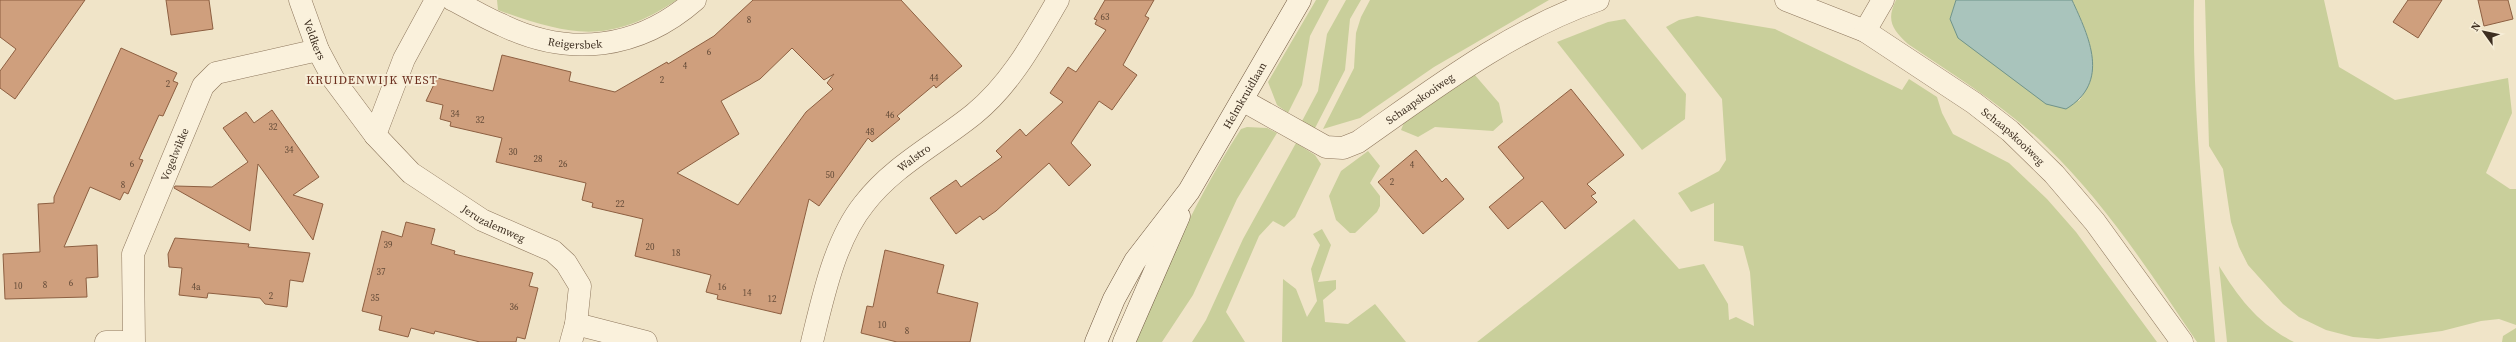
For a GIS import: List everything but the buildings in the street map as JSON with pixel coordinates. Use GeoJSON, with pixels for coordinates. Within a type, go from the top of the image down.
{"type":"FeatureCollection","features":[{"type":"Feature","properties":{"kind":"street","name":"Veldkers"},"geometry":{"type":"LineString","coordinates":[[300,0],[318,50],[334,80],[375,135]]}},
{"type":"Feature","properties":{"kind":"street"},"geometry":{"type":"LineString","coordinates":[[375,135],[404,59],[436,0]]}},
{"type":"Feature","properties":{"kind":"street","name":"Reigersbek"},"geometry":{"type":"LineString","coordinates":[[453,0],[502,26],[530,36],[560,42],[596,46],[627,40],[655,29],[695,0]]}},
{"type":"Feature","properties":{"kind":"street","name":"Walstro"},"geometry":{"type":"LineString","coordinates":[[812,342],[839,248],[864,204],[905,164],[974,114],[999,89],[1020,63],[1058,0]]}},
{"type":"Feature","properties":{"kind":"street","name":"Helmkruidlaan"},"geometry":{"type":"LineString","coordinates":[[1096,342],[1114,299],[1135,261],[1189,191],[1300,0]]}},
{"type":"Feature","properties":{"kind":"street","name":"Schaapskooiweg"},"geometry":{"type":"LineString","coordinates":[[1242,100],[1319,144],[1343,148],[1358,142],[1496,47],[1552,18],[1598,0]]}},
{"type":"Feature","properties":{"kind":"street","name":"Schaapskooiweg"},"geometry":{"type":"LineString","coordinates":[[1786,0],[1865,31],[1974,102],[2021,141],[2054,174],[2095,222],[2182,342]]}},
{"type":"Feature","properties":{"kind":"street"},"geometry":{"type":"LineString","coordinates":[[1865,31],[1883,0]]}},
{"type":"Feature","properties":{"kind":"street","name":"Vogelwikke"},"geometry":{"type":"LineString","coordinates":[[134,342],[133,254],[203,86],[216,73],[318,50]]}},
{"type":"Feature","properties":{"kind":"street","name":"Jeruzalemweg"},"geometry":{"type":"LineString","coordinates":[[375,135],[411,173],[482,220],[553,251],[566,263],[580,286],[574,333],[646,342]]}},
{"type":"Feature","properties":{"kind":"street","name":"Helmkruidlaan"},"geometry":{"type":"LineString","coordinates":[[1124,342],[1137,309],[1157,270],[1189,191]]}},
{"type":"Feature","properties":{"kind":"street"},"geometry":{"type":"LineString","coordinates":[[106,342],[128,342]]}},
{"type":"Feature","properties":{"kind":"green space"},"geometry":{"type":"Polygon","coordinates":[[[497,0],[677,0],[653,14],[630,24],[609,30],[589,32],[547,26],[498,10],[497,0]]]}},
{"type":"Feature","properties":{"kind":"green space"},"geometry":{"type":"Polygon","coordinates":[[[1316,0],[1329,0],[1310,36],[1302,85],[1288,113],[1277,105],[1268,82],[1316,0]]]}},
{"type":"Feature","properties":{"kind":"green space"},"geometry":{"type":"Polygon","coordinates":[[[1346,0],[1361,0],[1350,19],[1345,70],[1314,130],[1301,123],[1318,91],[1327,34],[1346,0]]]}},
{"type":"Feature","properties":{"kind":"green space"},"geometry":{"type":"Polygon","coordinates":[[[1370,0],[1549,0],[1434,67],[1360,118],[1323,129],[1354,68],[1356,33],[1361,17],[1370,0]]]}},
{"type":"Feature","properties":{"kind":"green space"},"geometry":{"type":"Polygon","coordinates":[[[1896,0],[1956,0],[1950,19],[2079,101],[2087,88],[2091,75],[2092,62],[2088,38],[2072,0],[2194,0],[2197,128],[2215,342],[2197,342],[2127,240],[2089,192],[2047,147],[1997,105],[1902,39],[1892,24],[1891,19],[1891,13],[1896,0]]]}},
{"type":"Feature","properties":{"kind":"green space"},"geometry":{"type":"Polygon","coordinates":[[[2205,0],[2324,0],[2339,67],[2395,100],[2508,78],[2512,113],[2486,173],[2510,189],[2516,189],[2516,325],[2499,319],[2481,321],[2442,331],[2378,339],[2353,337],[2326,330],[2299,317],[2283,304],[2248,265],[2239,247],[2231,222],[2223,169],[2209,146],[2205,0]]]}},
{"type":"Feature","properties":{"kind":"green space"},"geometry":{"type":"Polygon","coordinates":[[[1697,16],[1775,29],[1902,90],[1909,79],[1937,97],[1942,113],[1953,134],[2009,163],[2047,199],[2076,232],[2157,342],[1477,342],[1634,219],[1679,269],[1704,264],[1728,304],[1729,320],[1736,317],[1754,326],[1750,272],[1743,246],[1714,241],[1714,203],[1691,212],[1678,193],[1719,171],[1726,160],[1722,99],[1666,27],[1679,20],[1697,16]]]}},
{"type":"Feature","properties":{"kind":"green space"},"geometry":{"type":"Polygon","coordinates":[[[1625,19],[1686,94],[1685,119],[1642,150],[1557,42],[1608,22],[1625,19]]]}},
{"type":"Feature","properties":{"kind":"green space"},"geometry":{"type":"Polygon","coordinates":[[[1474,74],[1499,103],[1503,122],[1493,131],[1435,127],[1418,137],[1401,130],[1405,120],[1474,74]]]}},
{"type":"Feature","properties":{"kind":"green space"},"geometry":{"type":"Polygon","coordinates":[[[1247,127],[1267,128],[1277,133],[1237,199],[1193,295],[1162,342],[1132,342],[1169,261],[1210,180],[1241,129],[1247,127]]]}},
{"type":"Feature","properties":{"kind":"green space"},"geometry":{"type":"Polygon","coordinates":[[[1296,143],[1315,155],[1321,164],[1295,217],[1284,227],[1273,221],[1259,236],[1226,312],[1245,342],[1192,342],[1206,320],[1243,239],[1296,143]]]}},
{"type":"Feature","properties":{"kind":"green space"},"geometry":{"type":"Polygon","coordinates":[[[1368,151],[1380,166],[1370,183],[1380,196],[1380,206],[1377,212],[1355,233],[1350,233],[1336,220],[1329,196],[1341,171],[1368,151]]]}},
{"type":"Feature","properties":{"kind":"green space"},"geometry":{"type":"Polygon","coordinates":[[[1322,229],[1331,245],[1318,282],[1336,280],[1336,289],[1323,300],[1325,322],[1348,324],[1375,304],[1406,342],[1282,342],[1283,279],[1296,289],[1307,317],[1317,301],[1311,269],[1320,245],[1313,234],[1322,229]]]}},
{"type":"Feature","properties":{"kind":"green space"},"geometry":{"type":"Polygon","coordinates":[[[2219,266],[2234,289],[2250,309],[2270,327],[2294,342],[2227,342],[2219,266]]]}},
{"type":"Feature","properties":{"kind":"green space"},"geometry":{"type":"Polygon","coordinates":[[[2516,328],[2516,342],[2502,342],[2503,336],[2516,328]]]}},
{"type":"Feature","properties":{"kind":"water"},"geometry":{"type":"Polygon","coordinates":[[[1956,0],[2072,0],[2085,29],[2092,58],[2092,72],[2088,86],[2080,98],[2066,109],[2046,104],[1958,38],[1950,19],[1956,0]]]}},
{"type":"Feature","properties":{"kind":"district","name":"KRUIDENWIJK WEST"},"geometry":{"type":"Point","coordinates":[372,80]}}]}
